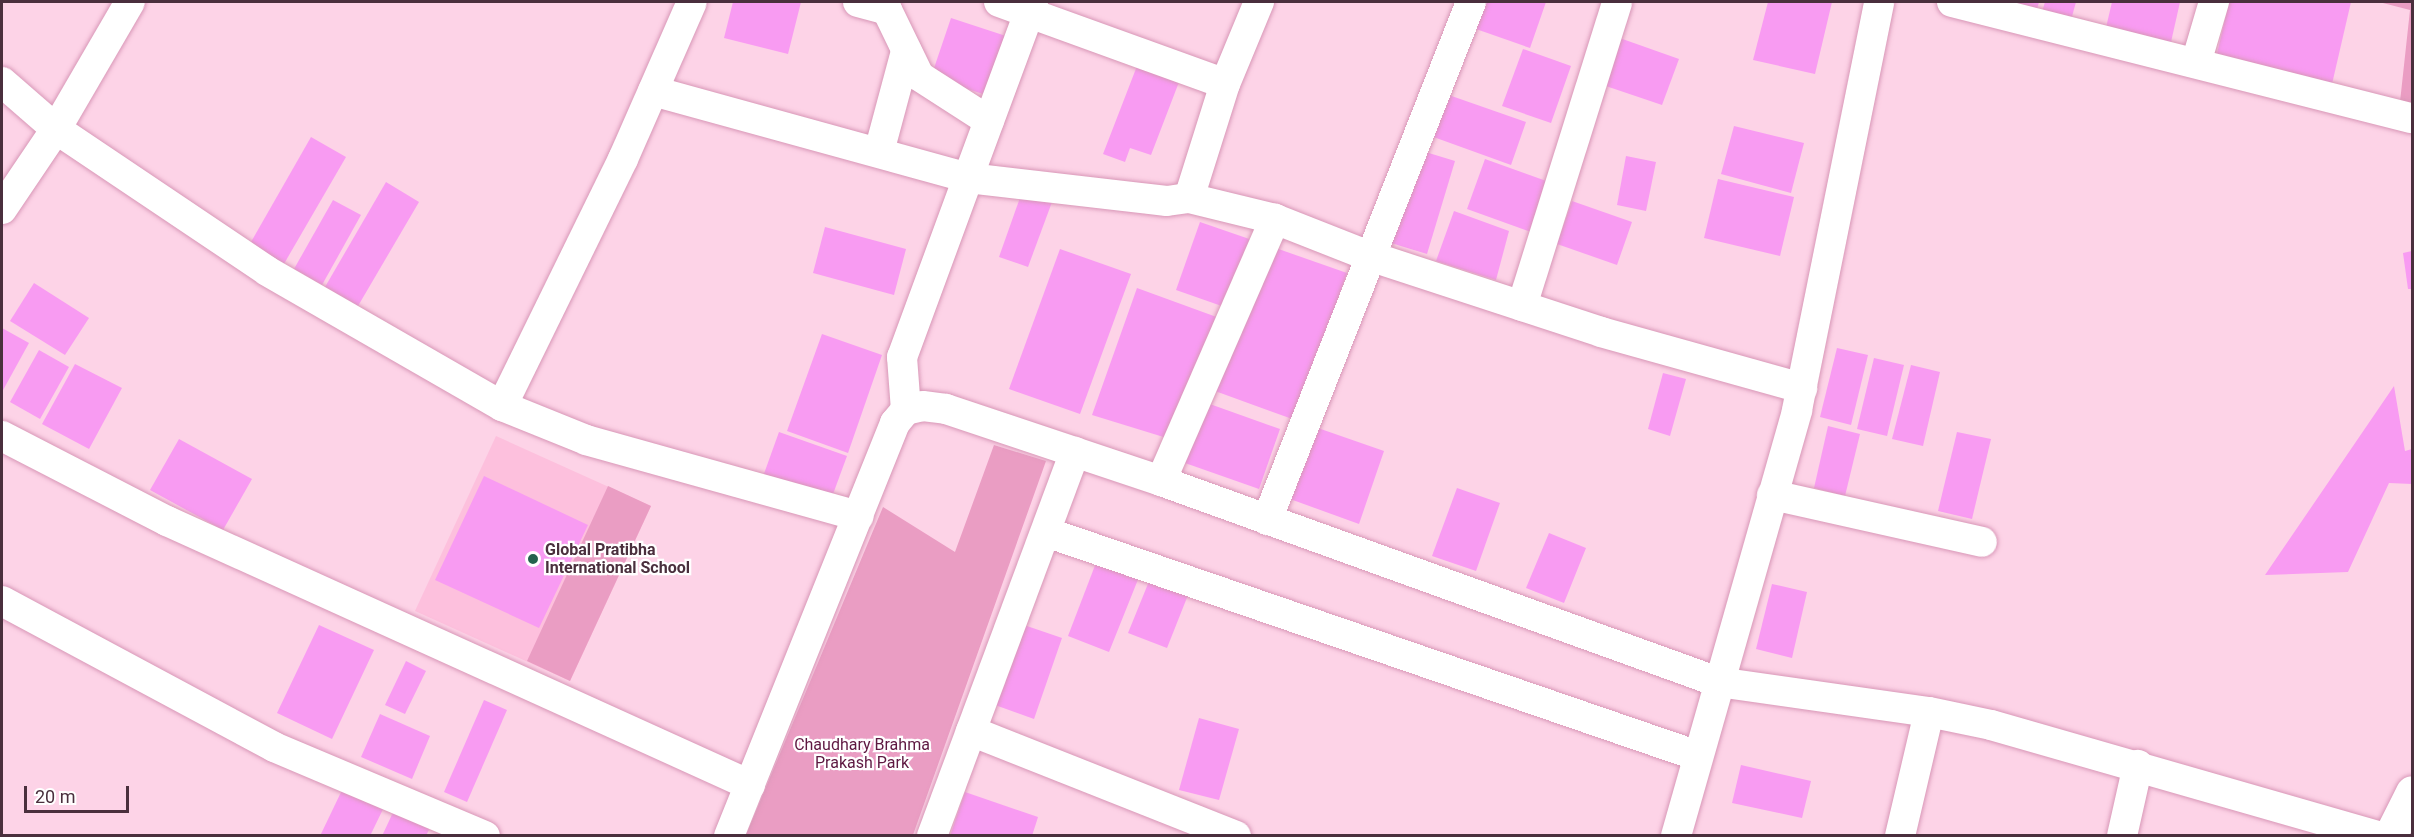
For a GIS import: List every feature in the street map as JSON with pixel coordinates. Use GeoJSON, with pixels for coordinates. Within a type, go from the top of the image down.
{"type":"FeatureCollection","features":[{"type":"Feature","properties":{"kind":"street"},"geometry":{"type":"LineString","coordinates":[[2,209],[56,129],[130,2]]}},
{"type":"Feature","properties":{"kind":"street"},"geometry":{"type":"LineString","coordinates":[[502,406],[653,91],[692,2]]}},
{"type":"Feature","properties":{"kind":"street"},"geometry":{"type":"LineString","coordinates":[[858,2],[887,10],[919,76],[989,121]]}},
{"type":"Feature","properties":{"kind":"street"},"geometry":{"type":"LineString","coordinates":[[999,2],[1031,7],[1225,84]]}},
{"type":"Feature","properties":{"kind":"street"},"geometry":{"type":"LineString","coordinates":[[1189,198],[1225,84],[1259,2]]}},
{"type":"Feature","properties":{"kind":"street"},"geometry":{"type":"LineString","coordinates":[[1267,520],[1369,256],[1471,2]]}},
{"type":"Feature","properties":{"kind":"street"},"geometry":{"type":"LineString","coordinates":[[1521,306],[1617,2]]}},
{"type":"Feature","properties":{"kind":"street"},"geometry":{"type":"LineString","coordinates":[[1676,836],[1802,388],[1880,2]]}},
{"type":"Feature","properties":{"kind":"street"},"geometry":{"type":"LineString","coordinates":[[1952,2],[2412,118]]}},
{"type":"Feature","properties":{"kind":"street"},"geometry":{"type":"LineString","coordinates":[[2196,63],[2214,2]]}},
{"type":"Feature","properties":{"kind":"street"},"geometry":{"type":"LineString","coordinates":[[906,410],[902,357],[1031,7]]}},
{"type":"Feature","properties":{"kind":"street"},"geometry":{"type":"LineString","coordinates":[[879,152],[906,51]]}},
{"type":"Feature","properties":{"kind":"street"},"geometry":{"type":"LineString","coordinates":[[2,82],[56,129],[267,272],[502,406],[586,440],[859,516]]}},
{"type":"Feature","properties":{"kind":"street"},"geometry":{"type":"LineString","coordinates":[[653,91],[968,178],[1167,201],[1189,198],[1275,219],[1369,256],[1601,333],[1802,388]]}},
{"type":"Feature","properties":{"kind":"street"},"geometry":{"type":"LineString","coordinates":[[1161,481],[1275,219]]}},
{"type":"Feature","properties":{"kind":"street"},"geometry":{"type":"LineString","coordinates":[[729,836],[895,423],[906,410],[923,406],[946,409],[1161,481],[1718,682],[1929,712],[2138,765],[2377,836]]}},
{"type":"Feature","properties":{"kind":"street"},"geometry":{"type":"LineString","coordinates":[[2,436],[167,521],[750,785]]}},
{"type":"Feature","properties":{"kind":"street"},"geometry":{"type":"LineString","coordinates":[[932,836],[1075,452]]}},
{"type":"Feature","properties":{"kind":"street"},"geometry":{"type":"LineString","coordinates":[[1772,495],[1982,542]]}},
{"type":"Feature","properties":{"kind":"street"},"geometry":{"type":"LineString","coordinates":[[1046,532],[1698,756]]}},
{"type":"Feature","properties":{"kind":"street"},"geometry":{"type":"LineString","coordinates":[[2,601],[274,747],[485,836]]}},
{"type":"Feature","properties":{"kind":"street"},"geometry":{"type":"LineString","coordinates":[[1900,836],[1929,712]]}},
{"type":"Feature","properties":{"kind":"street"},"geometry":{"type":"LineString","coordinates":[[971,731],[1173,825],[1236,836]]}},
{"type":"Feature","properties":{"kind":"street"},"geometry":{"type":"LineString","coordinates":[[2122,836],[2138,765]]}},
{"type":"Feature","properties":{"kind":"street"},"geometry":{"type":"LineString","coordinates":[[2390,836],[2412,792]]}},
{"type":"Feature","properties":{"kind":"shaded area","name":"Global Pratibha International School"},"geometry":{"type":"Polygon","coordinates":[[[496,436],[651,506],[570,681],[415,611],[496,436]]]}},
{"type":"Feature","properties":{"kind":"green space"},"geometry":{"type":"Polygon","coordinates":[[[2379,2],[2412,2],[2412,104],[2400,102],[2410,10],[2379,2]]]}},
{"type":"Feature","properties":{"kind":"green space","name":"Chaudhary Brahma Prakash Park"},"geometry":{"type":"Polygon","coordinates":[[[994,445],[1046,461],[913,835],[746,835],[883,507],[955,552],[994,445]]]}},
{"type":"Feature","properties":{"kind":"green space"},"geometry":{"type":"Polygon","coordinates":[[[608,486],[651,506],[570,681],[527,661],[608,486]]]}},
{"type":"Feature","properties":{"kind":"building"},"geometry":{"type":"Polygon","coordinates":[[[733,2],[801,2],[788,54],[724,38],[733,2]]]}},
{"type":"Feature","properties":{"kind":"building"},"geometry":{"type":"Polygon","coordinates":[[[1486,2],[1546,2],[1530,48],[1476,29],[1486,2]]]}},
{"type":"Feature","properties":{"kind":"building"},"geometry":{"type":"Polygon","coordinates":[[[1768,2],[1832,2],[1815,74],[1753,60],[1768,2]]]}},
{"type":"Feature","properties":{"kind":"building"},"geometry":{"type":"Polygon","coordinates":[[[1992,2],[2039,2],[2036,13],[1992,2]]]}},
{"type":"Feature","properties":{"kind":"building"},"geometry":{"type":"Polygon","coordinates":[[[2045,2],[2076,2],[2071,20],[2042,12],[2045,2]]]}},
{"type":"Feature","properties":{"kind":"building"},"geometry":{"type":"Polygon","coordinates":[[[2112,2],[2180,2],[2169,51],[2104,36],[2112,2]]]}},
{"type":"Feature","properties":{"kind":"building"},"geometry":{"type":"Polygon","coordinates":[[[2229,2],[2351,2],[2332,84],[2216,58],[2229,2]]]}},
{"type":"Feature","properties":{"kind":"building"},"geometry":{"type":"Polygon","coordinates":[[[951,18],[1009,37],[989,96],[931,77],[951,18]]]}},
{"type":"Feature","properties":{"kind":"building"},"geometry":{"type":"Polygon","coordinates":[[[1614,36],[1679,59],[1662,105],[1597,83],[1614,36]]]}},
{"type":"Feature","properties":{"kind":"building"},"geometry":{"type":"Polygon","coordinates":[[[1523,49],[1571,66],[1551,123],[1502,106],[1523,49]]]}},
{"type":"Feature","properties":{"kind":"building"},"geometry":{"type":"Polygon","coordinates":[[[1137,66],[1179,82],[1151,155],[1130,148],[1125,162],[1103,154],[1137,66]]]}},
{"type":"Feature","properties":{"kind":"building"},"geometry":{"type":"Polygon","coordinates":[[[1443,93],[1526,122],[1511,165],[1428,135],[1443,93]]]}},
{"type":"Feature","properties":{"kind":"building"},"geometry":{"type":"Polygon","coordinates":[[[1734,126],[1804,143],[1791,193],[1721,174],[1734,126]]]}},
{"type":"Feature","properties":{"kind":"building"},"geometry":{"type":"Polygon","coordinates":[[[311,137],[346,157],[281,269],[247,249],[311,137]]]}},
{"type":"Feature","properties":{"kind":"building"},"geometry":{"type":"Polygon","coordinates":[[[1419,150],[1455,161],[1427,254],[1391,243],[1419,150]]]}},
{"type":"Feature","properties":{"kind":"building"},"geometry":{"type":"Polygon","coordinates":[[[1626,156],[1656,162],[1646,211],[1617,205],[1626,156]]]}},
{"type":"Feature","properties":{"kind":"building"},"geometry":{"type":"Polygon","coordinates":[[[1485,159],[1549,182],[1531,232],[1467,209],[1485,159]]]}},
{"type":"Feature","properties":{"kind":"building"},"geometry":{"type":"Polygon","coordinates":[[[1718,179],[1794,197],[1780,256],[1704,238],[1718,179]]]}},
{"type":"Feature","properties":{"kind":"building"},"geometry":{"type":"Polygon","coordinates":[[[386,182],[419,202],[358,306],[325,287],[386,182]]]}},
{"type":"Feature","properties":{"kind":"building"},"geometry":{"type":"Polygon","coordinates":[[[1022,192],[1052,202],[1028,267],[999,257],[1022,192]]]}},
{"type":"Feature","properties":{"kind":"building"},"geometry":{"type":"Polygon","coordinates":[[[333,200],[361,215],[322,285],[294,269],[333,200]]]}},
{"type":"Feature","properties":{"kind":"building"},"geometry":{"type":"Polygon","coordinates":[[[1572,201],[1632,222],[1617,265],[1557,244],[1572,201]]]}},
{"type":"Feature","properties":{"kind":"building"},"geometry":{"type":"Polygon","coordinates":[[[1454,211],[1509,231],[1496,280],[1436,261],[1454,211]]]}},
{"type":"Feature","properties":{"kind":"building"},"geometry":{"type":"Polygon","coordinates":[[[1200,222],[1258,242],[1233,310],[1176,290],[1200,222]]]}},
{"type":"Feature","properties":{"kind":"building"},"geometry":{"type":"Polygon","coordinates":[[[825,227],[906,249],[894,295],[813,273],[825,227]]]}},
{"type":"Feature","properties":{"kind":"building"},"geometry":{"type":"Polygon","coordinates":[[[1267,245],[1347,273],[1295,420],[1215,391],[1267,245]]]}},
{"type":"Feature","properties":{"kind":"building"},"geometry":{"type":"Polygon","coordinates":[[[1060,249],[1131,274],[1080,414],[1009,389],[1060,249]]]}},
{"type":"Feature","properties":{"kind":"building"},"geometry":{"type":"Polygon","coordinates":[[[2412,251],[2412,289],[2408,289],[2403,253],[2412,251]]]}},
{"type":"Feature","properties":{"kind":"building"},"geometry":{"type":"Polygon","coordinates":[[[34,283],[89,318],[65,355],[10,321],[34,283]]]}},
{"type":"Feature","properties":{"kind":"building"},"geometry":{"type":"Polygon","coordinates":[[[1137,288],[1222,319],[1170,439],[1092,415],[1137,288]]]}},
{"type":"Feature","properties":{"kind":"building"},"geometry":{"type":"Polygon","coordinates":[[[2,328],[29,343],[2,392],[2,328]]]}},
{"type":"Feature","properties":{"kind":"building"},"geometry":{"type":"Polygon","coordinates":[[[822,334],[882,355],[848,453],[787,431],[822,334]]]}},
{"type":"Feature","properties":{"kind":"building"},"geometry":{"type":"Polygon","coordinates":[[[1837,348],[1868,355],[1851,425],[1820,417],[1837,348]]]}},
{"type":"Feature","properties":{"kind":"building"},"geometry":{"type":"Polygon","coordinates":[[[39,350],[69,367],[40,419],[10,402],[39,350]]]}},
{"type":"Feature","properties":{"kind":"building"},"geometry":{"type":"Polygon","coordinates":[[[1874,358],[1904,365],[1887,436],[1857,429],[1874,358]]]}},
{"type":"Feature","properties":{"kind":"building"},"geometry":{"type":"Polygon","coordinates":[[[75,364],[122,388],[89,449],[42,424],[75,364]]]}},
{"type":"Feature","properties":{"kind":"building"},"geometry":{"type":"Polygon","coordinates":[[[1911,365],[1940,372],[1923,446],[1892,439],[1911,365]]]}},
{"type":"Feature","properties":{"kind":"building"},"geometry":{"type":"Polygon","coordinates":[[[1663,373],[1686,379],[1670,436],[1648,429],[1663,373]]]}},
{"type":"Feature","properties":{"kind":"building"},"geometry":{"type":"Polygon","coordinates":[[[2394,386],[2405,451],[2412,449],[2412,484],[2389,483],[2348,572],[2265,575],[2394,386]]]}},
{"type":"Feature","properties":{"kind":"building"},"geometry":{"type":"Polygon","coordinates":[[[1207,403],[1280,429],[1259,489],[1185,463],[1207,403]]]}},
{"type":"Feature","properties":{"kind":"building"},"geometry":{"type":"Polygon","coordinates":[[[1828,426],[1860,434],[1845,496],[1814,488],[1828,426]]]}},
{"type":"Feature","properties":{"kind":"building"},"geometry":{"type":"Polygon","coordinates":[[[1315,427],[1384,451],[1359,524],[1290,499],[1315,427]]]}},
{"type":"Feature","properties":{"kind":"building"},"geometry":{"type":"Polygon","coordinates":[[[779,432],[847,456],[829,505],[761,482],[779,432]]]}},
{"type":"Feature","properties":{"kind":"building"},"geometry":{"type":"Polygon","coordinates":[[[1957,432],[1991,439],[1972,519],[1938,511],[1957,432]]]}},
{"type":"Feature","properties":{"kind":"building"},"geometry":{"type":"Polygon","coordinates":[[[179,439],[252,479],[223,530],[150,490],[179,439]]]}},
{"type":"Feature","properties":{"kind":"building"},"geometry":{"type":"Polygon","coordinates":[[[484,476],[588,525],[539,628],[435,580],[484,476]]]}},
{"type":"Feature","properties":{"kind":"building"},"geometry":{"type":"Polygon","coordinates":[[[1457,488],[1500,503],[1476,571],[1432,556],[1457,488]]]}},
{"type":"Feature","properties":{"kind":"building"},"geometry":{"type":"Polygon","coordinates":[[[1549,533],[1586,548],[1564,603],[1526,588],[1549,533]]]}},
{"type":"Feature","properties":{"kind":"building"},"geometry":{"type":"Polygon","coordinates":[[[1099,555],[1141,572],[1109,652],[1068,636],[1099,555]]]}},
{"type":"Feature","properties":{"kind":"building"},"geometry":{"type":"Polygon","coordinates":[[[1152,574],[1190,590],[1167,648],[1128,633],[1152,574]]]}},
{"type":"Feature","properties":{"kind":"building"},"geometry":{"type":"Polygon","coordinates":[[[1772,584],[1807,592],[1792,658],[1756,649],[1772,584]]]}},
{"type":"Feature","properties":{"kind":"building"},"geometry":{"type":"Polygon","coordinates":[[[1012,621],[1062,638],[1034,719],[984,701],[1012,621]]]}},
{"type":"Feature","properties":{"kind":"building"},"geometry":{"type":"Polygon","coordinates":[[[319,625],[374,650],[332,739],[277,713],[319,625]]]}},
{"type":"Feature","properties":{"kind":"building"},"geometry":{"type":"Polygon","coordinates":[[[406,661],[426,671],[405,714],[385,705],[406,661]]]}},
{"type":"Feature","properties":{"kind":"building"},"geometry":{"type":"Polygon","coordinates":[[[484,700],[507,710],[467,802],[444,792],[484,700]]]}},
{"type":"Feature","properties":{"kind":"building"},"geometry":{"type":"Polygon","coordinates":[[[380,714],[430,736],[412,779],[361,757],[380,714]]]}},
{"type":"Feature","properties":{"kind":"building"},"geometry":{"type":"Polygon","coordinates":[[[1199,718],[1239,729],[1219,800],[1179,790],[1199,718]]]}},
{"type":"Feature","properties":{"kind":"building"},"geometry":{"type":"Polygon","coordinates":[[[1741,765],[1811,781],[1802,818],[1732,803],[1741,765]]]}},
{"type":"Feature","properties":{"kind":"building"},"geometry":{"type":"Polygon","coordinates":[[[344,786],[385,805],[370,836],[320,836],[344,786]]]}},
{"type":"Feature","properties":{"kind":"building"},"geometry":{"type":"Polygon","coordinates":[[[965,792],[1038,817],[1032,836],[950,836],[965,792]]]}},
{"type":"Feature","properties":{"kind":"building"},"geometry":{"type":"Polygon","coordinates":[[[396,806],[432,823],[426,836],[382,836],[396,806]]]}},
{"type":"Feature","properties":{"kind":"place","name":"Global Pratibha International School"},"geometry":{"type":"Point","coordinates":[533,559]}}]}
